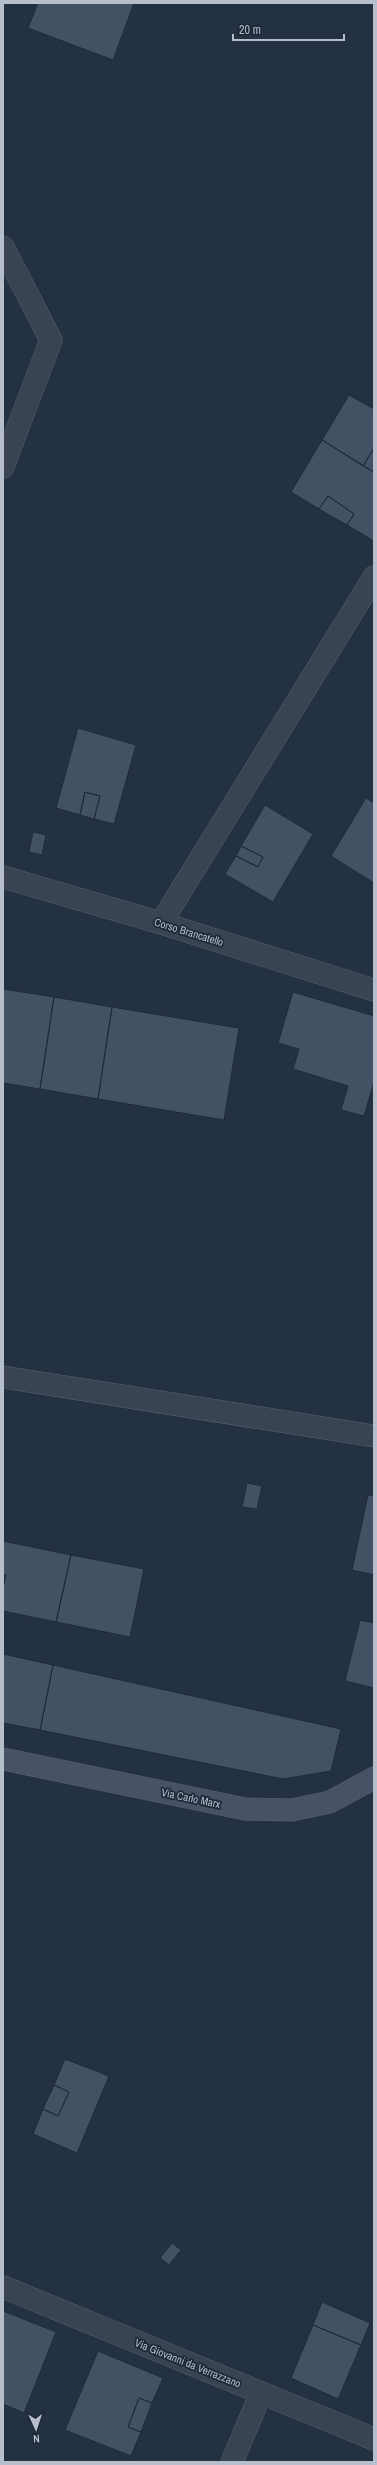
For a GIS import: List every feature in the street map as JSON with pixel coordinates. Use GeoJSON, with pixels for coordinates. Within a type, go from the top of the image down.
{"type":"FeatureCollection","features":[{"type":"Feature","properties":{"kind":"main road","name":"Via Carlo Marx"},"geometry":{"type":"LineString","coordinates":[[3,1759],[245,1809],[292,1810],[330,1802],[374,1778]]}},
{"type":"Feature","properties":{"kind":"street"},"geometry":{"type":"LineString","coordinates":[[3,247],[51,340],[3,467]]}},
{"type":"Feature","properties":{"kind":"street"},"geometry":{"type":"LineString","coordinates":[[161,923],[374,577]]}},
{"type":"Feature","properties":{"kind":"street","name":"Corso Brancatello"},"geometry":{"type":"LineString","coordinates":[[3,877],[161,923],[374,990]]}},
{"type":"Feature","properties":{"kind":"street"},"geometry":{"type":"LineString","coordinates":[[3,1377],[374,1436]]}},
{"type":"Feature","properties":{"kind":"street","name":"Via Giovanni da Verrazzano"},"geometry":{"type":"LineString","coordinates":[[3,2287],[374,2439]]}},
{"type":"Feature","properties":{"kind":"street"},"geometry":{"type":"LineString","coordinates":[[232,2462],[261,2393]]}},
{"type":"Feature","properties":{"kind":"building"},"geometry":{"type":"Polygon","coordinates":[[[38,3],[134,3],[113,60],[28,28],[38,3]]]}},
{"type":"Feature","properties":{"kind":"building"},"geometry":{"type":"Polygon","coordinates":[[[349,395],[374,409],[374,448],[363,466],[322,440],[349,395]]]}},
{"type":"Feature","properties":{"kind":"building"},"geometry":{"type":"Polygon","coordinates":[[[322,440],[374,472],[374,541],[347,525],[354,514],[328,496],[319,509],[291,492],[322,440]]]}},
{"type":"Feature","properties":{"kind":"building"},"geometry":{"type":"Polygon","coordinates":[[[374,448],[374,472],[363,466],[374,448]]]}},
{"type":"Feature","properties":{"kind":"building"},"geometry":{"type":"Polygon","coordinates":[[[328,496],[354,514],[347,525],[319,509],[328,496]]]}},
{"type":"Feature","properties":{"kind":"building"},"geometry":{"type":"Polygon","coordinates":[[[78,728],[136,745],[114,824],[94,819],[100,796],[85,792],[80,815],[56,808],[78,728]]]}},
{"type":"Feature","properties":{"kind":"building"},"geometry":{"type":"Polygon","coordinates":[[[85,792],[100,796],[94,819],[80,815],[85,792]]]}},
{"type":"Feature","properties":{"kind":"building"},"geometry":{"type":"Polygon","coordinates":[[[366,798],[374,803],[374,883],[331,856],[366,798]]]}},
{"type":"Feature","properties":{"kind":"building"},"geometry":{"type":"Polygon","coordinates":[[[265,805],[313,834],[273,902],[225,874],[236,856],[258,867],[263,857],[241,846],[265,805]]]}},
{"type":"Feature","properties":{"kind":"building"},"geometry":{"type":"Polygon","coordinates":[[[33,832],[46,835],[42,855],[29,852],[33,832]]]}},
{"type":"Feature","properties":{"kind":"building"},"geometry":{"type":"Polygon","coordinates":[[[241,846],[263,857],[258,867],[236,856],[241,846]]]}},
{"type":"Feature","properties":{"kind":"building"},"geometry":{"type":"Polygon","coordinates":[[[3,989],[54,997],[40,1089],[3,1083],[3,989]]]}},
{"type":"Feature","properties":{"kind":"building"},"geometry":{"type":"Polygon","coordinates":[[[293,992],[374,1016],[374,1082],[364,1116],[341,1110],[348,1086],[293,1069],[299,1049],[278,1043],[293,992]]]}},
{"type":"Feature","properties":{"kind":"building"},"geometry":{"type":"Polygon","coordinates":[[[54,997],[112,1007],[98,1099],[40,1089],[54,997]]]}},
{"type":"Feature","properties":{"kind":"building"},"geometry":{"type":"Polygon","coordinates":[[[112,1007],[239,1028],[224,1120],[98,1099],[112,1007]]]}},
{"type":"Feature","properties":{"kind":"building"},"geometry":{"type":"Polygon","coordinates":[[[247,1483],[262,1486],[257,1509],[242,1507],[247,1483]]]}},
{"type":"Feature","properties":{"kind":"building"},"geometry":{"type":"Polygon","coordinates":[[[368,1495],[374,1496],[374,1575],[352,1570],[368,1495]]]}},
{"type":"Feature","properties":{"kind":"building"},"geometry":{"type":"Polygon","coordinates":[[[3,1541],[71,1555],[56,1622],[3,1611],[3,1589],[6,1575],[3,1574],[3,1541]]]}},
{"type":"Feature","properties":{"kind":"building"},"geometry":{"type":"Polygon","coordinates":[[[71,1555],[144,1569],[130,1637],[56,1622],[71,1555]]]}},
{"type":"Feature","properties":{"kind":"building"},"geometry":{"type":"Polygon","coordinates":[[[360,1620],[374,1623],[374,1688],[345,1681],[360,1620]]]}},
{"type":"Feature","properties":{"kind":"building"},"geometry":{"type":"Polygon","coordinates":[[[3,1654],[53,1665],[40,1730],[3,1723],[3,1654]]]}},
{"type":"Feature","properties":{"kind":"building"},"geometry":{"type":"Polygon","coordinates":[[[53,1665],[341,1729],[331,1771],[283,1779],[40,1730],[53,1665]]]}},
{"type":"Feature","properties":{"kind":"building"},"geometry":{"type":"Polygon","coordinates":[[[65,2059],[109,2076],[77,2153],[33,2134],[43,2109],[58,2116],[69,2092],[54,2085],[65,2059]]]}},
{"type":"Feature","properties":{"kind":"building"},"geometry":{"type":"Polygon","coordinates":[[[54,2085],[69,2092],[58,2116],[43,2109],[54,2085]]]}},
{"type":"Feature","properties":{"kind":"building"},"geometry":{"type":"Polygon","coordinates":[[[172,2243],[181,2250],[169,2265],[160,2258],[172,2243]]]}},
{"type":"Feature","properties":{"kind":"building"},"geometry":{"type":"Polygon","coordinates":[[[322,2302],[370,2323],[361,2345],[313,2325],[322,2302]]]}},
{"type":"Feature","properties":{"kind":"building"},"geometry":{"type":"Polygon","coordinates":[[[3,2311],[56,2332],[24,2413],[3,2404],[3,2311]]]}},
{"type":"Feature","properties":{"kind":"building"},"geometry":{"type":"Polygon","coordinates":[[[313,2325],[361,2345],[338,2399],[291,2378],[313,2325]]]}},
{"type":"Feature","properties":{"kind":"building"},"geometry":{"type":"Polygon","coordinates":[[[98,2351],[163,2378],[152,2403],[139,2398],[128,2427],[141,2432],[131,2456],[65,2430],[98,2351]]]}},
{"type":"Feature","properties":{"kind":"building"},"geometry":{"type":"Polygon","coordinates":[[[139,2398],[152,2403],[141,2432],[128,2427],[139,2398]]]}}]}
